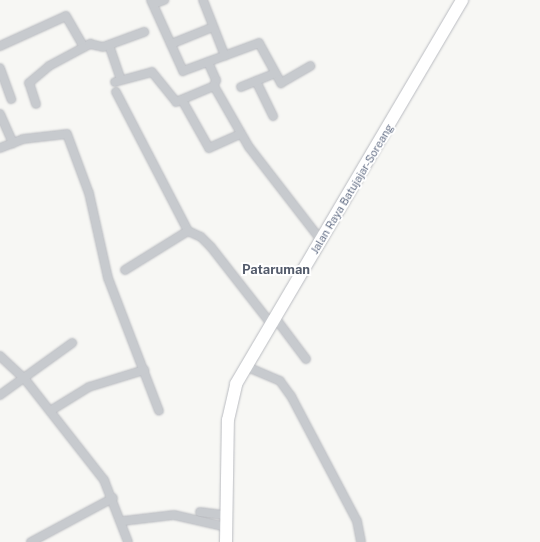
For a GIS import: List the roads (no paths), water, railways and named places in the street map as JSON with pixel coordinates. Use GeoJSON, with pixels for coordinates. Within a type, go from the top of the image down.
{"type":"FeatureCollection","features":[{"type":"Feature","properties":{"kind":"highway","name":"Jalan Raya Batujajar-Soreang"},"geometry":{"type":"LineString","coordinates":[[226,542],[228,420],[233,392],[245,366],[274,322],[462,0]]}},
{"type":"Feature","properties":{"kind":"street"},"geometry":{"type":"LineString","coordinates":[[164,0],[152,2],[182,72],[259,43],[274,73],[281,83],[311,66]]}},
{"type":"Feature","properties":{"kind":"street"},"geometry":{"type":"LineString","coordinates":[[203,0],[225,56]]}},
{"type":"Feature","properties":{"kind":"street"},"geometry":{"type":"LineString","coordinates":[[0,46],[66,16],[84,47]]}},
{"type":"Feature","properties":{"kind":"street"},"geometry":{"type":"LineString","coordinates":[[171,44],[213,27]]}},
{"type":"Feature","properties":{"kind":"street"},"geometry":{"type":"LineString","coordinates":[[36,104],[28,84],[49,66],[84,47],[108,45],[144,32]]}},
{"type":"Feature","properties":{"kind":"street"},"geometry":{"type":"LineString","coordinates":[[108,45],[118,81],[152,72],[176,102],[214,86]]}},
{"type":"Feature","properties":{"kind":"street"},"geometry":{"type":"LineString","coordinates":[[208,62],[216,80],[214,86],[240,134],[321,240]]}},
{"type":"Feature","properties":{"kind":"street"},"geometry":{"type":"LineString","coordinates":[[0,68],[11,99]]}},
{"type":"Feature","properties":{"kind":"street"},"geometry":{"type":"LineString","coordinates":[[241,87],[274,73]]}},
{"type":"Feature","properties":{"kind":"street"},"geometry":{"type":"LineString","coordinates":[[256,81],[273,116]]}},
{"type":"Feature","properties":{"kind":"street"},"geometry":{"type":"LineString","coordinates":[[116,92],[188,231],[201,237],[211,247],[306,359]]}},
{"type":"Feature","properties":{"kind":"street"},"geometry":{"type":"LineString","coordinates":[[182,100],[209,148],[240,134]]}},
{"type":"Feature","properties":{"kind":"street"},"geometry":{"type":"LineString","coordinates":[[0,114],[13,143]]}},
{"type":"Feature","properties":{"kind":"street"},"geometry":{"type":"LineString","coordinates":[[0,148],[13,143],[59,132],[67,134],[89,193],[108,278],[159,410]]}},
{"type":"Feature","properties":{"kind":"street"},"geometry":{"type":"LineString","coordinates":[[125,270],[188,231]]}},
{"type":"Feature","properties":{"kind":"street"},"geometry":{"type":"LineString","coordinates":[[0,395],[72,343]]}},
{"type":"Feature","properties":{"kind":"street"},"geometry":{"type":"LineString","coordinates":[[0,356],[24,378],[92,463],[113,498],[123,521],[128,542]]}},
{"type":"Feature","properties":{"kind":"street"},"geometry":{"type":"LineString","coordinates":[[245,366],[280,381],[291,396],[357,522],[361,542]]}},
{"type":"Feature","properties":{"kind":"street"},"geometry":{"type":"LineString","coordinates":[[50,411],[89,387],[144,370]]}},
{"type":"Feature","properties":{"kind":"street"},"geometry":{"type":"LineString","coordinates":[[31,542],[113,498]]}},
{"type":"Feature","properties":{"kind":"street"},"geometry":{"type":"LineString","coordinates":[[200,512],[226,521]]}},
{"type":"Feature","properties":{"kind":"street"},"geometry":{"type":"LineString","coordinates":[[123,521],[174,515],[226,521]]}},
{"type":"Feature","properties":{"kind":"district","name":"Pataruman"},"geometry":{"type":"Point","coordinates":[276,270]}}]}
